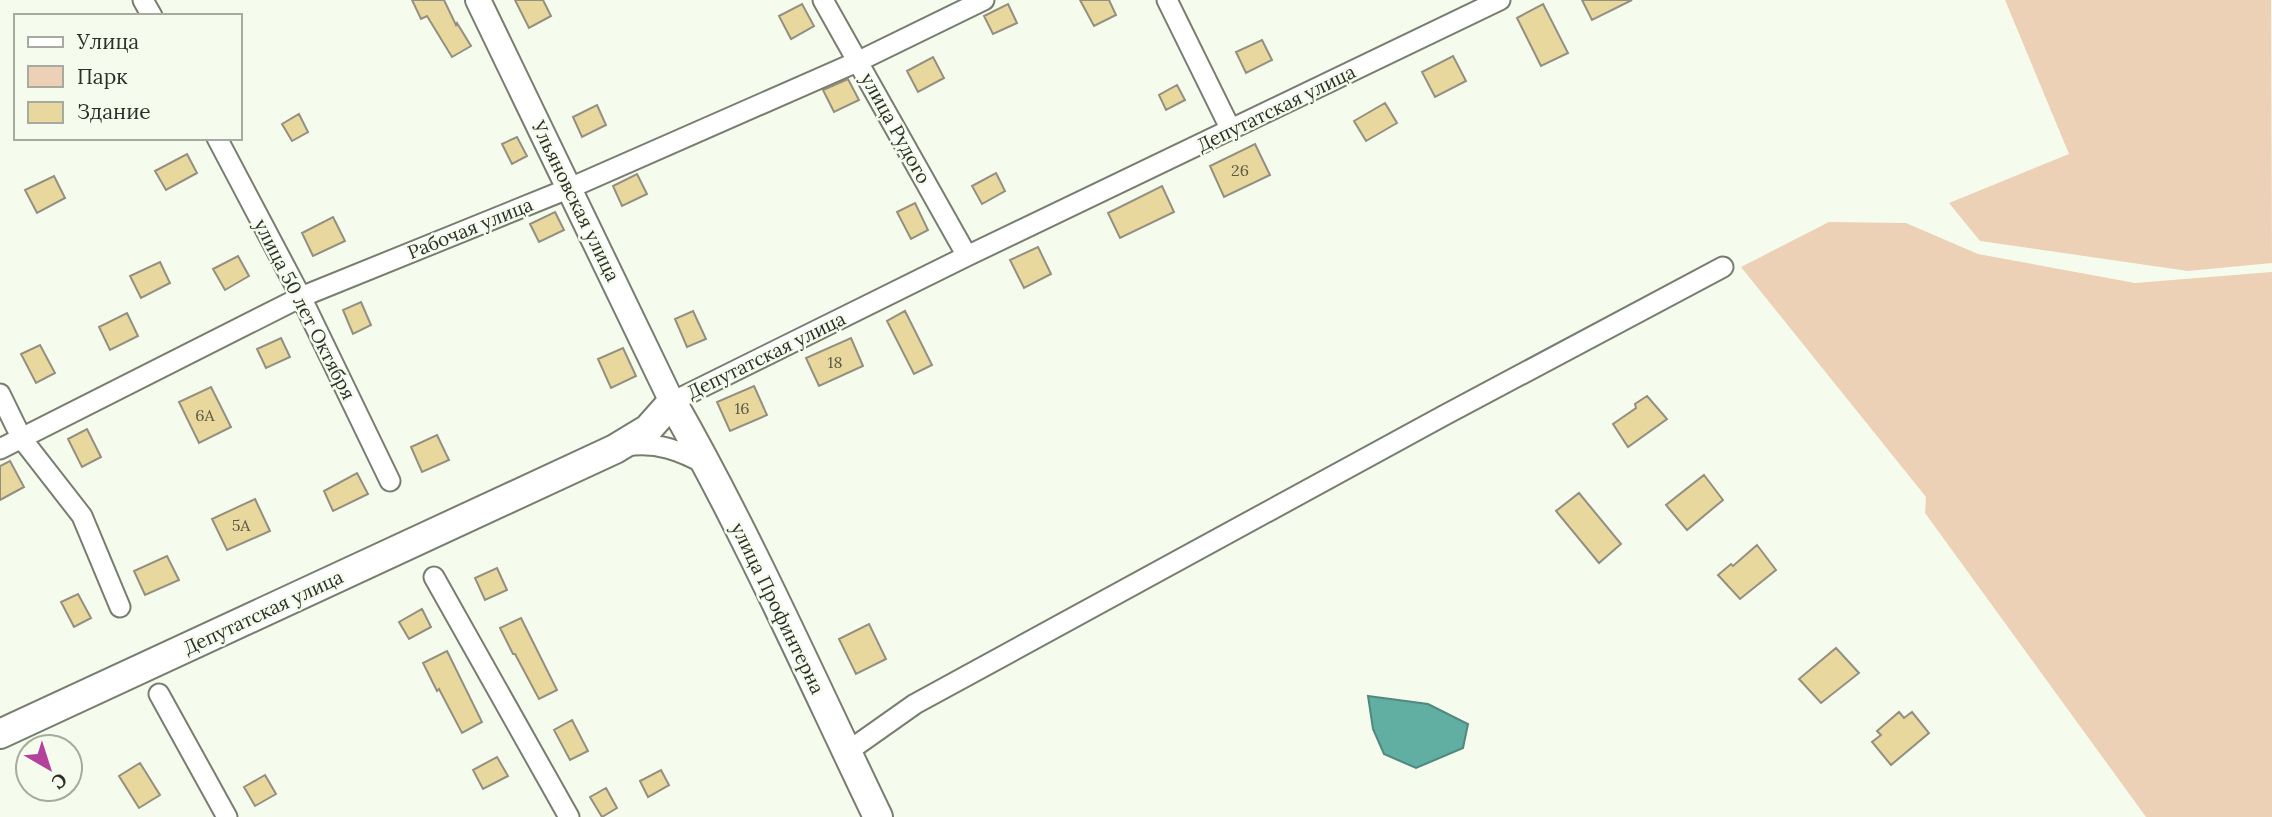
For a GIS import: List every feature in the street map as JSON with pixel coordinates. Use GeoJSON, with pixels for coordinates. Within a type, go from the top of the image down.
{"type":"FeatureCollection","features":[{"type":"Feature","properties":{"kind":"main road","name":"Депутатская улица"},"geometry":{"type":"LineString","coordinates":[[0,734],[615,449],[648,429],[673,402]]}},
{"type":"Feature","properties":{"kind":"main road","name":"улица Профинтерна"},"geometry":{"type":"LineString","coordinates":[[673,402],[709,466],[770,587],[878,817]]}},
{"type":"Feature","properties":{"kind":"street","name":"Ульяновская улица"},"geometry":{"type":"LineString","coordinates":[[478,0],[673,402]]}},
{"type":"Feature","properties":{"kind":"street","name":"улица Рудого"},"geometry":{"type":"LineString","coordinates":[[823,0],[967,256]]}},
{"type":"Feature","properties":{"kind":"street","name":"Рабочая улица"},"geometry":{"type":"LineString","coordinates":[[0,449],[301,297],[570,188],[859,61],[984,0]]}},
{"type":"Feature","properties":{"kind":"street"},"geometry":{"type":"LineString","coordinates":[[1167,0],[1231,130]]}},
{"type":"Feature","properties":{"kind":"street","name":"Депутатская улица"},"geometry":{"type":"LineString","coordinates":[[673,402],[1489,2]]}},
{"type":"Feature","properties":{"kind":"street","name":"улица 50 лет Октября"},"geometry":{"type":"LineString","coordinates":[[218,140],[301,297],[390,481]]}},
{"type":"Feature","properties":{"kind":"street"},"geometry":{"type":"LineString","coordinates":[[847,752],[915,704],[1443,416],[1723,267]]}},
{"type":"Feature","properties":{"kind":"street"},"geometry":{"type":"LineString","coordinates":[[0,394],[22,439],[82,516],[120,607]]}},
{"type":"Feature","properties":{"kind":"street"},"geometry":{"type":"LineString","coordinates":[[615,449],[642,444],[663,446],[709,466]]}},
{"type":"Feature","properties":{"kind":"street"},"geometry":{"type":"LineString","coordinates":[[434,577],[569,817]]}},
{"type":"Feature","properties":{"kind":"street"},"geometry":{"type":"LineString","coordinates":[[159,694],[228,817]]}},
{"type":"Feature","properties":{"kind":"green space"},"geometry":{"type":"Polygon","coordinates":[[[2005,0],[2271,0],[2272,263],[2188,271],[1980,241],[1949,203],[2069,154],[2005,0]]]}},
{"type":"Feature","properties":{"kind":"green space"},"geometry":{"type":"Polygon","coordinates":[[[1829,222],[1906,223],[1978,254],[2135,283],[2272,272],[2272,817],[2146,817],[1925,513],[1926,497],[1741,267],[1829,222]]]}},
{"type":"Feature","properties":{"kind":"water"},"geometry":{"type":"Polygon","coordinates":[[[1368,696],[1428,704],[1468,724],[1463,748],[1416,768],[1384,754],[1373,729],[1368,696]]]}},
{"type":"Feature","properties":{"kind":"building"},"geometry":{"type":"Polygon","coordinates":[[[412,0],[444,0],[456,25],[457,23],[471,46],[452,57],[427,16],[421,19],[412,0]]]}},
{"type":"Feature","properties":{"kind":"building"},"geometry":{"type":"Polygon","coordinates":[[[515,0],[543,0],[551,16],[529,28],[515,0]]]}},
{"type":"Feature","properties":{"kind":"building"},"geometry":{"type":"Polygon","coordinates":[[[1080,0],[1109,0],[1116,15],[1094,26],[1080,0]]]}},
{"type":"Feature","properties":{"kind":"building"},"geometry":{"type":"Polygon","coordinates":[[[1582,0],[1632,0],[1592,20],[1582,0]]]}},
{"type":"Feature","properties":{"kind":"building"},"geometry":{"type":"Polygon","coordinates":[[[802,4],[814,26],[791,39],[779,16],[802,4]]]}},
{"type":"Feature","properties":{"kind":"building"},"geometry":{"type":"Polygon","coordinates":[[[1008,4],[1017,23],[993,34],[984,16],[1008,4]]]}},
{"type":"Feature","properties":{"kind":"building"},"geometry":{"type":"Polygon","coordinates":[[[1543,4],[1568,53],[1541,66],[1517,18],[1543,4]]]}},
{"type":"Feature","properties":{"kind":"building"},"geometry":{"type":"Polygon","coordinates":[[[1262,40],[1272,60],[1246,73],[1236,52],[1262,40]]]}},
{"type":"Feature","properties":{"kind":"building"},"geometry":{"type":"Polygon","coordinates":[[[1453,56],[1466,81],[1435,97],[1422,72],[1453,56]]]}},
{"type":"Feature","properties":{"kind":"building"},"geometry":{"type":"Polygon","coordinates":[[[933,57],[944,78],[918,92],[907,71],[933,57]]]}},
{"type":"Feature","properties":{"kind":"building"},"geometry":{"type":"Polygon","coordinates":[[[848,79],[859,100],[834,112],[823,90],[848,79]]]}},
{"type":"Feature","properties":{"kind":"building"},"geometry":{"type":"Polygon","coordinates":[[[1177,85],[1185,100],[1166,110],[1159,95],[1177,85]]]}},
{"type":"Feature","properties":{"kind":"building"},"geometry":{"type":"Polygon","coordinates":[[[1385,103],[1397,123],[1366,141],[1354,121],[1385,103]]]}},
{"type":"Feature","properties":{"kind":"building"},"geometry":{"type":"Polygon","coordinates":[[[597,105],[606,125],[582,137],[573,117],[597,105]]]}},
{"type":"Feature","properties":{"kind":"building"},"geometry":{"type":"Polygon","coordinates":[[[299,114],[308,132],[292,141],[282,124],[299,114]]]}},
{"type":"Feature","properties":{"kind":"building"},"geometry":{"type":"Polygon","coordinates":[[[517,137],[527,156],[512,164],[502,144],[517,137]]]}},
{"type":"Feature","properties":{"kind":"building"},"geometry":{"type":"Polygon","coordinates":[[[1255,144],[1270,175],[1224,197],[1210,166],[1255,144]]]}},
{"type":"Feature","properties":{"kind":"building"},"geometry":{"type":"Polygon","coordinates":[[[187,154],[197,173],[166,190],[155,171],[187,154]]]}},
{"type":"Feature","properties":{"kind":"building"},"geometry":{"type":"Polygon","coordinates":[[[996,173],[1005,191],[982,204],[972,186],[996,173]]]}},
{"type":"Feature","properties":{"kind":"building"},"geometry":{"type":"Polygon","coordinates":[[[637,174],[647,194],[622,206],[613,186],[637,174]]]}},
{"type":"Feature","properties":{"kind":"building"},"geometry":{"type":"Polygon","coordinates":[[[54,176],[65,198],[37,213],[25,190],[54,176]]]}},
{"type":"Feature","properties":{"kind":"building"},"geometry":{"type":"Polygon","coordinates":[[[1162,186],[1174,212],[1120,238],[1108,213],[1162,186]]]}},
{"type":"Feature","properties":{"kind":"building"},"geometry":{"type":"Polygon","coordinates":[[[915,203],[928,230],[911,239],[897,212],[915,203]]]}},
{"type":"Feature","properties":{"kind":"building"},"geometry":{"type":"Polygon","coordinates":[[[555,212],[564,230],[539,242],[530,224],[555,212]]]}},
{"type":"Feature","properties":{"kind":"building"},"geometry":{"type":"Polygon","coordinates":[[[333,217],[345,241],[313,256],[302,233],[333,217]]]}},
{"type":"Feature","properties":{"kind":"building"},"geometry":{"type":"Polygon","coordinates":[[[1038,247],[1051,274],[1024,288],[1010,260],[1038,247]]]}},
{"type":"Feature","properties":{"kind":"building"},"geometry":{"type":"Polygon","coordinates":[[[238,256],[249,276],[225,290],[213,269],[238,256]]]}},
{"type":"Feature","properties":{"kind":"building"},"geometry":{"type":"Polygon","coordinates":[[[160,262],[170,283],[141,298],[130,276],[160,262]]]}},
{"type":"Feature","properties":{"kind":"building"},"geometry":{"type":"Polygon","coordinates":[[[361,302],[371,325],[353,334],[343,310],[361,302]]]}},
{"type":"Feature","properties":{"kind":"building"},"geometry":{"type":"Polygon","coordinates":[[[693,311],[706,339],[687,347],[675,319],[693,311]]]}},
{"type":"Feature","properties":{"kind":"building"},"geometry":{"type":"Polygon","coordinates":[[[905,311],[932,365],[914,374],[887,321],[905,311]]]}},
{"type":"Feature","properties":{"kind":"building"},"geometry":{"type":"Polygon","coordinates":[[[127,313],[138,336],[110,350],[99,327],[127,313]]]}},
{"type":"Feature","properties":{"kind":"building"},"geometry":{"type":"Polygon","coordinates":[[[281,338],[290,357],[266,368],[257,349],[281,338]]]}},
{"type":"Feature","properties":{"kind":"building"},"geometry":{"type":"Polygon","coordinates":[[[851,338],[863,366],[819,386],[806,358],[851,338]]]}},
{"type":"Feature","properties":{"kind":"building"},"geometry":{"type":"Polygon","coordinates":[[[40,345],[55,373],[36,383],[21,354],[40,345]]]}},
{"type":"Feature","properties":{"kind":"building"},"geometry":{"type":"Polygon","coordinates":[[[623,348],[636,376],[611,388],[598,359],[623,348]]]}},
{"type":"Feature","properties":{"kind":"building"},"geometry":{"type":"Polygon","coordinates":[[[754,386],[767,415],[730,431],[717,402],[754,386]]]}},
{"type":"Feature","properties":{"kind":"building"},"geometry":{"type":"Polygon","coordinates":[[[211,387],[231,427],[199,443],[179,402],[211,387]]]}},
{"type":"Feature","properties":{"kind":"building"},"geometry":{"type":"Polygon","coordinates":[[[1647,396],[1667,419],[1628,447],[1613,424],[1636,408],[1635,404],[1647,396]]]}},
{"type":"Feature","properties":{"kind":"building"},"geometry":{"type":"Polygon","coordinates":[[[87,429],[101,457],[82,467],[68,439],[87,429]]]}},
{"type":"Feature","properties":{"kind":"building"},"geometry":{"type":"Polygon","coordinates":[[[437,435],[449,460],[422,472],[411,447],[437,435]]]}},
{"type":"Feature","properties":{"kind":"building"},"geometry":{"type":"Polygon","coordinates":[[[10,461],[24,487],[0,500],[0,466],[10,461]]]}},
{"type":"Feature","properties":{"kind":"building"},"geometry":{"type":"Polygon","coordinates":[[[357,473],[368,494],[333,511],[324,491],[357,473]]]}},
{"type":"Feature","properties":{"kind":"building"},"geometry":{"type":"Polygon","coordinates":[[[1704,475],[1723,500],[1687,530],[1666,505],[1704,475]]]}},
{"type":"Feature","properties":{"kind":"building"},"geometry":{"type":"Polygon","coordinates":[[[1579,493],[1621,544],[1599,563],[1556,511],[1579,493]]]}},
{"type":"Feature","properties":{"kind":"building"},"geometry":{"type":"Polygon","coordinates":[[[255,499],[270,531],[227,550],[212,519],[255,499]]]}},
{"type":"Feature","properties":{"kind":"building"},"geometry":{"type":"Polygon","coordinates":[[[1757,545],[1776,570],[1740,599],[1718,575],[1757,545]]]}},
{"type":"Feature","properties":{"kind":"building"},"geometry":{"type":"Polygon","coordinates":[[[167,556],[179,580],[145,595],[134,571],[167,556]]]}},
{"type":"Feature","properties":{"kind":"building"},"geometry":{"type":"Polygon","coordinates":[[[497,568],[507,590],[485,600],[475,578],[497,568]]]}},
{"type":"Feature","properties":{"kind":"building"},"geometry":{"type":"Polygon","coordinates":[[[78,594],[91,618],[74,627],[61,602],[78,594]]]}},
{"type":"Feature","properties":{"kind":"building"},"geometry":{"type":"Polygon","coordinates":[[[422,609],[431,627],[409,639],[399,622],[422,609]]]}},
{"type":"Feature","properties":{"kind":"building"},"geometry":{"type":"Polygon","coordinates":[[[521,618],[557,690],[539,699],[500,628],[521,618]]]}},
{"type":"Feature","properties":{"kind":"building"},"geometry":{"type":"Polygon","coordinates":[[[869,624],[886,659],[856,674],[839,639],[869,624]]]}},
{"type":"Feature","properties":{"kind":"building"},"geometry":{"type":"Polygon","coordinates":[[[1836,648],[1859,673],[1821,703],[1799,679],[1836,648]]]}},
{"type":"Feature","properties":{"kind":"building"},"geometry":{"type":"Polygon","coordinates":[[[447,651],[482,722],[462,733],[423,663],[447,651]]]}},
{"type":"Feature","properties":{"kind":"building"},"geometry":{"type":"Polygon","coordinates":[[[1899,712],[1904,718],[1912,712],[1929,733],[1891,765],[1872,742],[1881,735],[1877,731],[1899,712]]]}},
{"type":"Feature","properties":{"kind":"building"},"geometry":{"type":"Polygon","coordinates":[[[572,720],[588,751],[570,760],[554,730],[572,720]]]}},
{"type":"Feature","properties":{"kind":"building"},"geometry":{"type":"Polygon","coordinates":[[[497,757],[508,776],[483,789],[473,770],[497,757]]]}},
{"type":"Feature","properties":{"kind":"building"},"geometry":{"type":"Polygon","coordinates":[[[140,763],[160,795],[139,808],[119,776],[140,763]]]}},
{"type":"Feature","properties":{"kind":"building"},"geometry":{"type":"Polygon","coordinates":[[[661,770],[669,785],[648,797],[640,781],[661,770]]]}},
{"type":"Feature","properties":{"kind":"building"},"geometry":{"type":"Polygon","coordinates":[[[265,775],[276,794],[255,806],[244,787],[265,775]]]}},
{"type":"Feature","properties":{"kind":"building"},"geometry":{"type":"Polygon","coordinates":[[[606,788],[617,808],[602,817],[590,797],[606,788]]]}}]}
